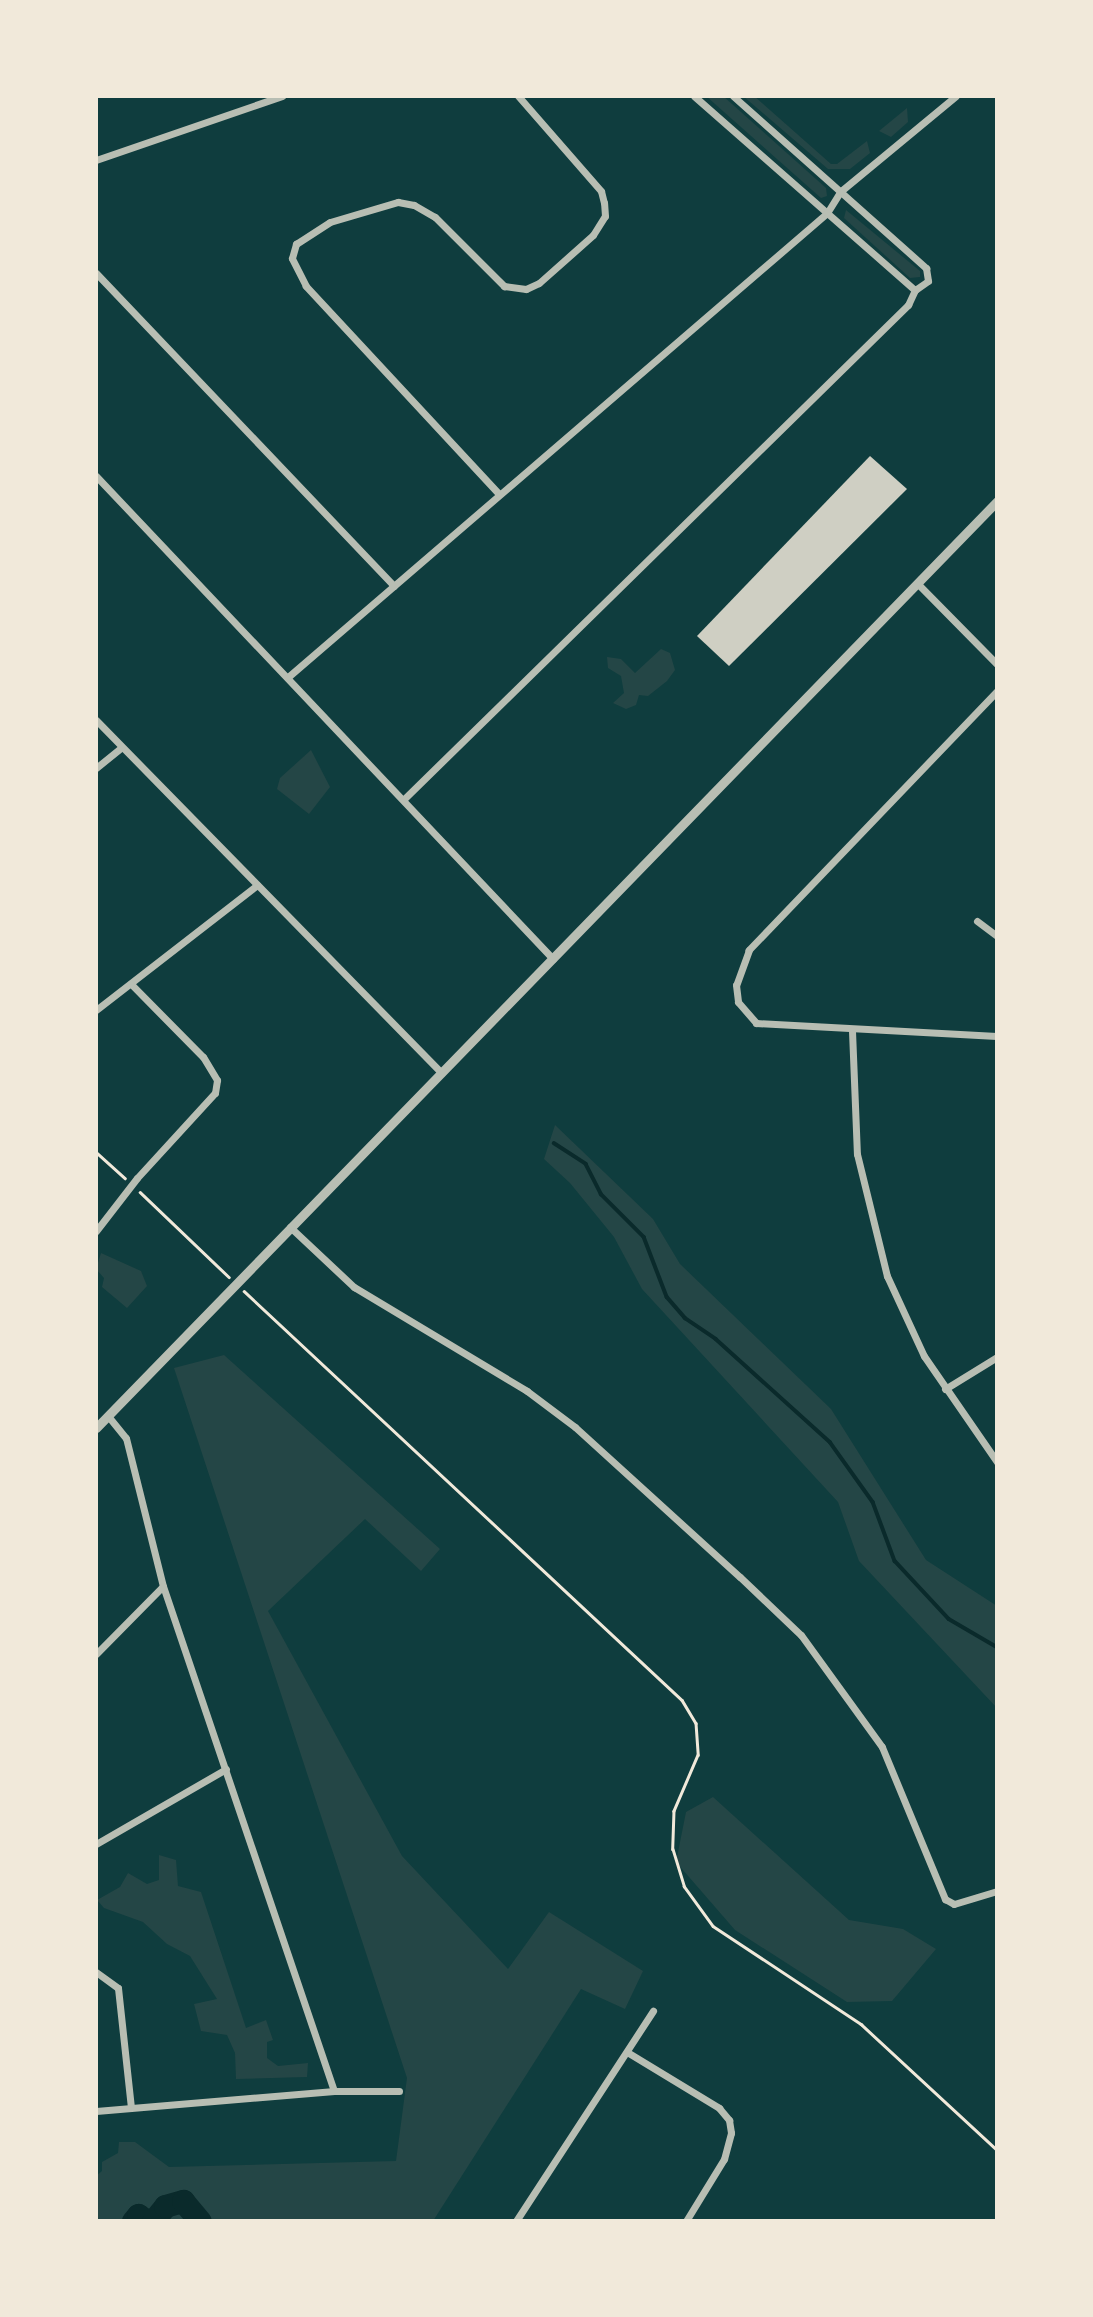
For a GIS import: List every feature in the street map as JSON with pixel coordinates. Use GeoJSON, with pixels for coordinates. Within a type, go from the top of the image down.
{"type":"FeatureCollection","features":[{"type":"Feature","properties":{"kind":"street"},"geometry":{"type":"LineString","coordinates":[[96,160],[282,96]]}},
{"type":"Feature","properties":{"kind":"street"},"geometry":{"type":"LineString","coordinates":[[499,494],[306,286],[292,258],[296,244],[330,222],[398,202],[414,205],[435,218],[504,286],[526,289],[539,284],[593,235],[605,216],[604,203],[601,191],[518,96]]}},
{"type":"Feature","properties":{"kind":"street"},"geometry":{"type":"LineString","coordinates":[[694,96],[915,290]]}},
{"type":"Feature","properties":{"kind":"street"},"geometry":{"type":"LineString","coordinates":[[404,799],[898,315],[915,290],[928,281],[926,268],[733,96]]}},
{"type":"Feature","properties":{"kind":"street"},"geometry":{"type":"LineString","coordinates":[[288,677],[827,214],[841,191],[956,96]]}},
{"type":"Feature","properties":{"kind":"street"},"geometry":{"type":"LineString","coordinates":[[96,273],[394,586]]}},
{"type":"Feature","properties":{"kind":"street"},"geometry":{"type":"LineString","coordinates":[[96,477],[553,959]]}},
{"type":"Feature","properties":{"kind":"street"},"geometry":{"type":"LineString","coordinates":[[96,1428],[997,501]]}},
{"type":"Feature","properties":{"kind":"street"},"geometry":{"type":"LineString","coordinates":[[917,583],[997,664]]}},
{"type":"Feature","properties":{"kind":"street"},"geometry":{"type":"LineString","coordinates":[[997,691],[749,950],[739,970],[738,1002],[756,1023],[852,1031],[997,1036]]}},
{"type":"Feature","properties":{"kind":"street"},"geometry":{"type":"LineString","coordinates":[[96,720],[442,1073]]}},
{"type":"Feature","properties":{"kind":"street"},"geometry":{"type":"LineString","coordinates":[[96,768],[122,747]]}},
{"type":"Feature","properties":{"kind":"street"},"geometry":{"type":"LineString","coordinates":[[96,1010],[257,885]]}},
{"type":"Feature","properties":{"kind":"street"},"geometry":{"type":"LineString","coordinates":[[978,921],[997,936]]}},
{"type":"Feature","properties":{"kind":"street"},"geometry":{"type":"LineString","coordinates":[[96,1231],[131,1184],[208,1104],[217,1080],[203,1057],[131,984]]}},
{"type":"Feature","properties":{"kind":"street"},"geometry":{"type":"LineString","coordinates":[[852,1031],[858,1154],[872,1224],[905,1319],[945,1389],[997,1462]]}},
{"type":"Feature","properties":{"kind":"street"},"geometry":{"type":"LineString","coordinates":[[290,1227],[354,1287],[527,1391],[575,1427],[801,1636],[882,1747],[945,1899],[954,1904],[997,1891]]}},
{"type":"Feature","properties":{"kind":"street"},"geometry":{"type":"LineString","coordinates":[[945,1389],[997,1357]]}},
{"type":"Feature","properties":{"kind":"street"},"geometry":{"type":"LineString","coordinates":[[108,1416],[126,1438],[163,1586],[334,2091]]}},
{"type":"Feature","properties":{"kind":"street"},"geometry":{"type":"LineString","coordinates":[[96,1654],[163,1586]]}},
{"type":"Feature","properties":{"kind":"street"},"geometry":{"type":"LineString","coordinates":[[96,1843],[226,1769]]}},
{"type":"Feature","properties":{"kind":"street"},"geometry":{"type":"LineString","coordinates":[[96,1972],[118,1988],[131,2107]]}},
{"type":"Feature","properties":{"kind":"street"},"geometry":{"type":"LineString","coordinates":[[516,2221],[653,2011]]}},
{"type":"Feature","properties":{"kind":"street"},"geometry":{"type":"LineString","coordinates":[[627,2053],[719,2108],[729,2120],[731,2133],[724,2159],[685,2221]]}},
{"type":"Feature","properties":{"kind":"street"},"geometry":{"type":"LineString","coordinates":[[96,2111],[334,2091],[399,2091]]}},
{"type":"Feature","properties":{"kind":"path"},"geometry":{"type":"LineString","coordinates":[[96,1152],[682,1700],[696,1723],[698,1755],[674,1811],[673,1849],[684,1886],[713,1926],[861,2024],[997,2150]]}},
{"type":"Feature","properties":{"kind":"shaded area"},"geometry":{"type":"Polygon","coordinates":[[[706,96],[723,96],[826,188],[827,196],[821,198],[706,96]]]}},
{"type":"Feature","properties":{"kind":"shaded area"},"geometry":{"type":"Polygon","coordinates":[[[743,96],[754,96],[831,164],[837,164],[867,141],[870,153],[850,169],[828,169],[743,96]]]}},
{"type":"Feature","properties":{"kind":"shaded area"},"geometry":{"type":"Polygon","coordinates":[[[907,108],[908,122],[891,137],[879,131],[907,108]]]}},
{"type":"Feature","properties":{"kind":"shaded area"},"geometry":{"type":"Polygon","coordinates":[[[846,210],[920,271],[920,277],[910,278],[844,218],[846,210]]]}},
{"type":"Feature","properties":{"kind":"shaded area"},"geometry":{"type":"Polygon","coordinates":[[[661,649],[670,653],[675,670],[667,681],[648,696],[639,695],[636,705],[626,709],[613,703],[624,693],[621,676],[608,668],[607,657],[621,659],[635,673],[661,649]]]}},
{"type":"Feature","properties":{"kind":"shaded area"},"geometry":{"type":"Polygon","coordinates":[[[311,750],[330,787],[309,814],[277,789],[280,778],[311,750]]]}},
{"type":"Feature","properties":{"kind":"shaded area"},"geometry":{"type":"Polygon","coordinates":[[[555,1125],[653,1219],[680,1264],[831,1409],[926,1560],[997,1606],[997,1708],[859,1561],[838,1502],[642,1289],[614,1237],[570,1183],[544,1159],[555,1125]]]}},
{"type":"Feature","properties":{"kind":"shaded area"},"geometry":{"type":"Polygon","coordinates":[[[101,1253],[141,1271],[147,1286],[127,1308],[102,1287],[104,1278],[96,1269],[101,1253]]]}},
{"type":"Feature","properties":{"kind":"shaded area"},"geometry":{"type":"Polygon","coordinates":[[[224,1355],[440,1549],[421,1571],[365,1519],[268,1611],[402,1856],[508,1969],[549,1912],[643,1971],[625,2009],[581,1989],[433,2221],[96,2221],[96,2176],[102,2171],[102,2162],[118,2153],[119,2142],[135,2142],[169,2167],[396,2161],[407,2078],[174,1368],[224,1355]]]}},
{"type":"Feature","properties":{"kind":"shaded area"},"geometry":{"type":"Polygon","coordinates":[[[713,1797],[849,1920],[903,1929],[936,1949],[892,2001],[847,2002],[735,1930],[676,1862],[686,1812],[713,1797]]]}},
{"type":"Feature","properties":{"kind":"shaded area"},"geometry":{"type":"Polygon","coordinates":[[[159,1855],[176,1860],[178,1886],[201,1892],[246,2028],[266,2020],[273,2040],[267,2042],[267,2058],[278,2066],[308,2063],[307,2077],[236,2079],[235,2053],[227,2035],[201,2031],[194,2004],[217,1999],[190,1956],[167,1944],[143,1922],[104,1908],[97,1900],[120,1887],[128,1873],[147,1884],[159,1880],[159,1855]]]}},
{"type":"Feature","properties":{"kind":"building"},"geometry":{"type":"Polygon","coordinates":[[[870,456],[907,489],[729,666],[697,636],[870,456]]]}},
{"type":"Feature","properties":{"kind":"waterway"},"geometry":{"type":"LineString","coordinates":[[554,1143],[586,1164],[601,1194],[644,1237],[667,1297],[685,1318],[716,1339],[830,1442],[873,1502],[895,1561],[949,1619],[997,1647]]}},
{"type":"Feature","properties":{"kind":"waterway"},"geometry":{"type":"LineString","coordinates":[[153,2221],[165,2206],[183,2201],[200,2221]]}},
{"type":"Feature","properties":{"kind":"waterway"},"geometry":{"type":"LineString","coordinates":[[133,2221],[138,2215],[147,2221]]}}]}
